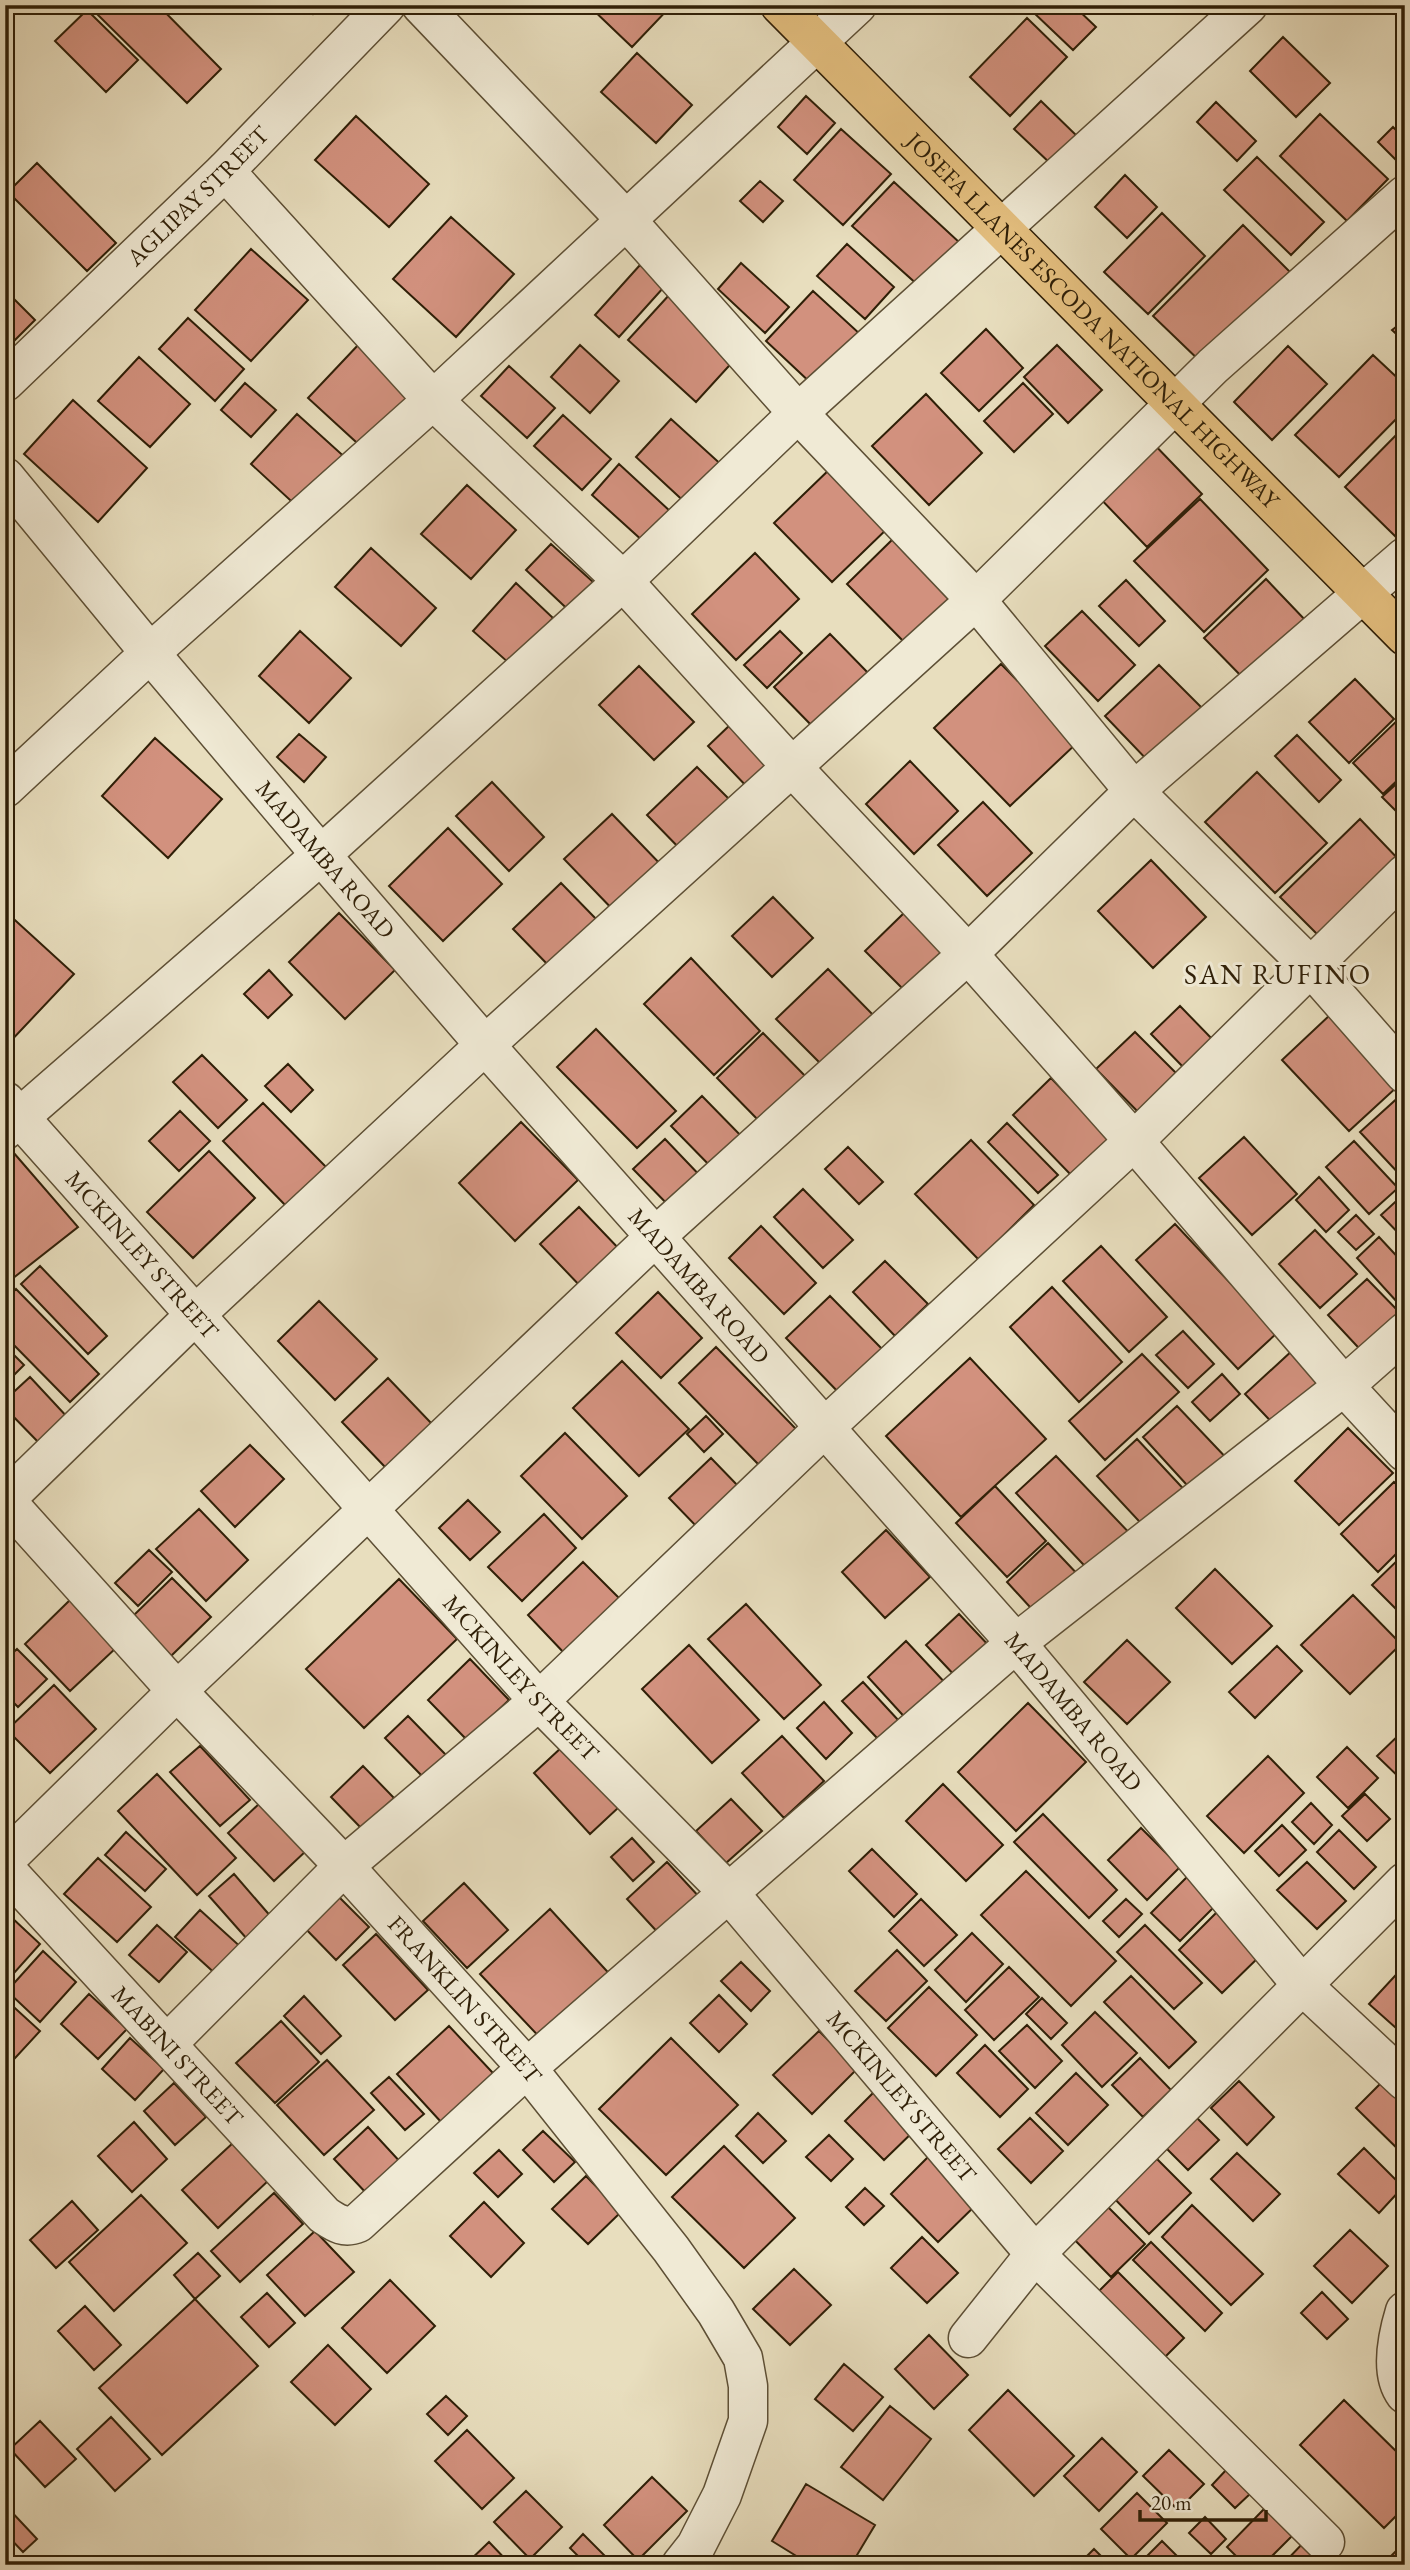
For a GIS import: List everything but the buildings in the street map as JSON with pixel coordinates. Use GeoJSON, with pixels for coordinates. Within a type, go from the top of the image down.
{"type":"FeatureCollection","features":[{"type":"Feature","properties":{"kind":"main road","name":"JOSEFA LLANES ESCODA NATIONAL HIGHWAY"},"geometry":{"type":"LineString","coordinates":[[780,5],[1405,636]]}},
{"type":"Feature","properties":{"kind":"street","name":"AGLIPAY STREET"},"geometry":{"type":"LineString","coordinates":[[5,382],[225,171],[386,5]]}},
{"type":"Feature","properties":{"kind":"street"},"geometry":{"type":"LineString","coordinates":[[421,5],[627,221],[798,413],[976,600],[1134,791],[1311,967],[1405,1074]]}},
{"type":"Feature","properties":{"kind":"street"},"geometry":{"type":"LineString","coordinates":[[5,788],[150,653],[433,400],[857,5]]}},
{"type":"Feature","properties":{"kind":"street"},"geometry":{"type":"LineString","coordinates":[[10,1116],[321,855],[623,581],[798,413],[1248,5]]}},
{"type":"Feature","properties":{"kind":"street"},"geometry":{"type":"LineString","coordinates":[[225,171],[433,400],[623,581],[968,954],[1134,1141],[1344,1386],[1405,1452]]}},
{"type":"Feature","properties":{"kind":"street"},"geometry":{"type":"LineString","coordinates":[[5,1500],[196,1314],[485,1045],[976,600],[1175,403],[1405,195]]}},
{"type":"Feature","properties":{"kind":"street","name":"MADAMBA ROAD"},"geometry":{"type":"LineString","coordinates":[[5,477],[321,855],[485,1045],[1016,1643],[1303,1985],[1405,2081]]}},
{"type":"Feature","properties":{"kind":"street"},"geometry":{"type":"LineString","coordinates":[[5,1860],[177,1692],[656,1236],[968,954],[1134,791],[1405,556]]}},
{"type":"Feature","properties":{"kind":"street"},"geometry":{"type":"LineString","coordinates":[[167,2044],[344,1866],[539,1701],[824,1428],[1134,1141],[1405,874]]}},
{"type":"Feature","properties":{"kind":"street","name":"MCKINLEY STREET"},"geometry":{"type":"LineString","coordinates":[[10,1116],[196,1314],[539,1701],[729,1893],[1035,2254],[1325,2542]]}},
{"type":"Feature","properties":{"kind":"street"},"geometry":{"type":"LineString","coordinates":[[527,2068],[1016,1643],[1344,1386],[1405,1332]]}},
{"type":"Feature","properties":{"kind":"street","name":"FRANKLIN STREET"},"geometry":{"type":"LineString","coordinates":[[5,1500],[177,1692],[344,1866],[527,2068],[671,2249],[716,2312],[743,2358],[748,2386],[748,2421],[722,2495],[696,2546],[681,2565]]}},
{"type":"Feature","properties":{"kind":"street","name":"MABINI STREET"},"geometry":{"type":"LineString","coordinates":[[5,1869],[324,2215],[339,2225],[349,2227],[358,2223],[527,2068]]}},
{"type":"Feature","properties":{"kind":"street"},"geometry":{"type":"LineString","coordinates":[[968,2338],[1035,2254],[1405,1882]]}},
{"type":"Feature","properties":{"kind":"street"},"geometry":{"type":"LineString","coordinates":[[1405,2311],[1396,2356],[1401,2389],[1405,2394]]}},
{"type":"Feature","properties":{"kind":"district","name":"SAN RUFINO"},"geometry":{"type":"Point","coordinates":[1278,974]}}]}
